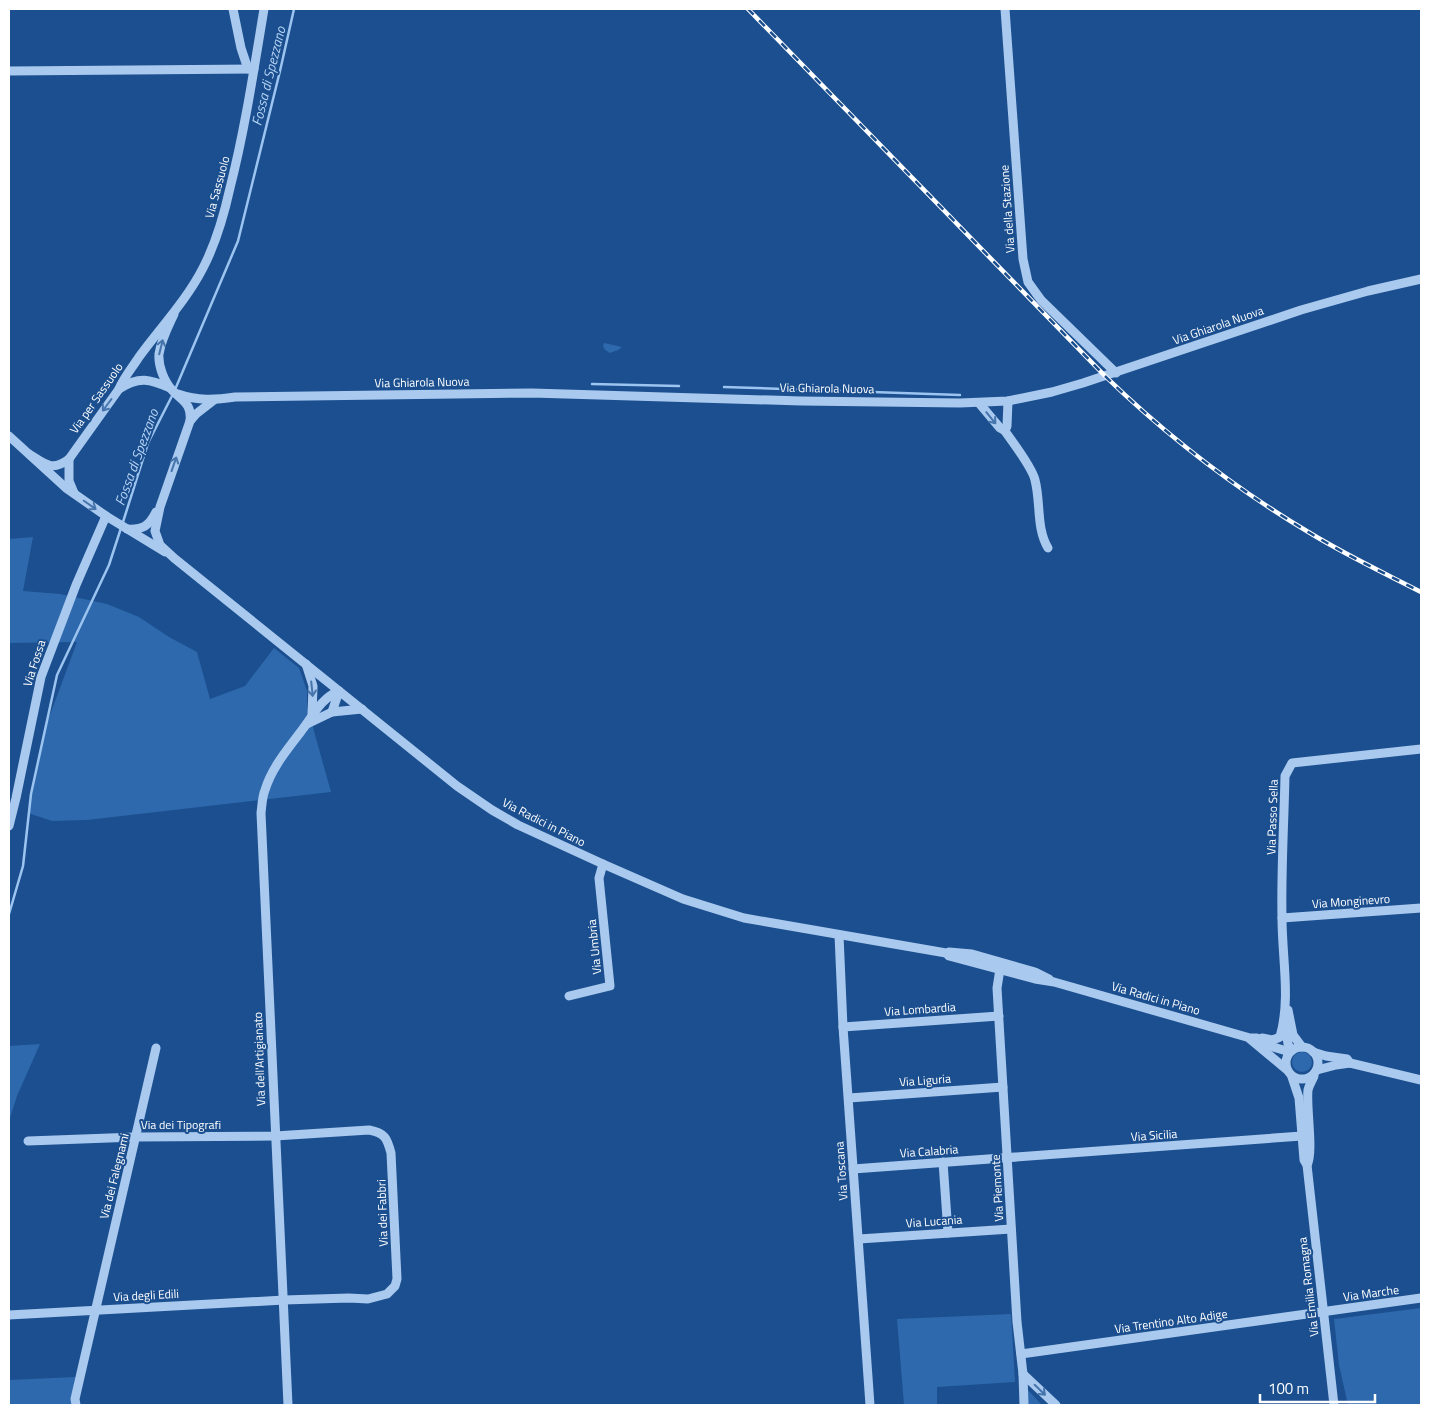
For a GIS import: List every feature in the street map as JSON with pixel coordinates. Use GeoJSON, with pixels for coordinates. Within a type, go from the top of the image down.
{"type":"FeatureCollection","features":[{"type":"Feature","properties":{"kind":"street"},"geometry":{"type":"LineString","coordinates":[[9,71],[251,69],[241,48],[233,9]]}},
{"type":"Feature","properties":{"kind":"street","name":"Via Sassuolo"},"geometry":{"type":"LineString","coordinates":[[144,351],[174,314],[210,255],[227,203],[243,137],[251,69],[264,9]]}},
{"type":"Feature","properties":{"kind":"street","name":"Via della Stazione"},"geometry":{"type":"LineString","coordinates":[[1005,9],[1023,259],[1028,282],[1041,300],[1116,373]]}},
{"type":"Feature","properties":{"kind":"street","name":"Via Ghiarola Nuova"},"geometry":{"type":"LineString","coordinates":[[186,399],[532,393],[801,401],[979,403],[1008,401],[1052,392],[1116,373],[1301,310],[1368,291],[1421,279]]}},
{"type":"Feature","properties":{"kind":"street"},"geometry":{"type":"LineString","coordinates":[[169,387],[161,368],[159,354],[164,335],[174,314]]}},
{"type":"Feature","properties":{"kind":"street","name":"Via per Sassuolo"},"geometry":{"type":"LineString","coordinates":[[69,459],[144,351]]}},
{"type":"Feature","properties":{"kind":"street"},"geometry":{"type":"LineString","coordinates":[[119,389],[129,382],[148,380],[169,387],[186,399],[190,409],[190,421],[160,508],[155,535],[160,545],[170,555]]}},
{"type":"Feature","properties":{"kind":"street"},"geometry":{"type":"LineString","coordinates":[[190,421],[214,400]]}},
{"type":"Feature","properties":{"kind":"street"},"geometry":{"type":"LineString","coordinates":[[1005,431],[1008,401]]}},
{"type":"Feature","properties":{"kind":"street"},"geometry":{"type":"LineString","coordinates":[[979,403],[1000,428],[1005,431],[1034,478],[1042,539],[1048,548]]}},
{"type":"Feature","properties":{"kind":"street"},"geometry":{"type":"LineString","coordinates":[[9,436],[66,488],[106,516],[170,555]]}},
{"type":"Feature","properties":{"kind":"street"},"geometry":{"type":"LineString","coordinates":[[29,454],[46,465],[54,466],[69,459]]}},
{"type":"Feature","properties":{"kind":"street"},"geometry":{"type":"LineString","coordinates":[[69,459],[69,481],[75,494]]}},
{"type":"Feature","properties":{"kind":"street"},"geometry":{"type":"LineString","coordinates":[[131,530],[146,526],[160,508]]}},
{"type":"Feature","properties":{"kind":"street","name":"Via Fossa"},"geometry":{"type":"LineString","coordinates":[[9,826],[40,677],[76,585],[106,516]]}},
{"type":"Feature","properties":{"kind":"street","name":"Via Radici in Piano"},"geometry":{"type":"LineString","coordinates":[[170,555],[457,786],[492,810],[548,840],[683,899],[744,918],[946,953]]}},
{"type":"Feature","properties":{"kind":"street","name":"Via dell'Artigianato"},"geometry":{"type":"LineString","coordinates":[[306,664],[313,686],[312,715]]}},
{"type":"Feature","properties":{"kind":"street"},"geometry":{"type":"LineString","coordinates":[[332,712],[339,692]]}},
{"type":"Feature","properties":{"kind":"street","name":"Via dell'Artigianato"},"geometry":{"type":"LineString","coordinates":[[288,1405],[261,813],[264,791],[275,766],[312,715],[329,697],[339,692]]}},
{"type":"Feature","properties":{"kind":"street","name":"Via dell'Artigianato"},"geometry":{"type":"LineString","coordinates":[[307,724],[332,712],[362,709]]}},
{"type":"Feature","properties":{"kind":"street","name":"Via Passo Sella"},"geometry":{"type":"LineString","coordinates":[[1253,1038],[1273,1040],[1280,1037],[1284,1021],[1286,1004],[1282,918],[1285,776],[1292,763],[1421,749]]}},
{"type":"Feature","properties":{"kind":"street","name":"Via Umbria"},"geometry":{"type":"LineString","coordinates":[[569,996],[610,986],[599,878],[603,864]]}},
{"type":"Feature","properties":{"kind":"street","name":"Via Monginevro"},"geometry":{"type":"LineString","coordinates":[[1282,918],[1421,908]]}},
{"type":"Feature","properties":{"kind":"street","name":"Via Toscana"},"geometry":{"type":"LineString","coordinates":[[838,935],[870,1405]]}},
{"type":"Feature","properties":{"kind":"street"},"geometry":{"type":"LineString","coordinates":[[946,953],[980,956],[1032,971],[1054,982]]}},
{"type":"Feature","properties":{"kind":"street"},"geometry":{"type":"LineString","coordinates":[[946,953],[949,956],[1035,979],[1054,982]]}},
{"type":"Feature","properties":{"kind":"street"},"geometry":{"type":"LineString","coordinates":[[980,956],[984,961],[997,964],[1000,969]]}},
{"type":"Feature","properties":{"kind":"street"},"geometry":{"type":"LineString","coordinates":[[1000,969],[1006,967],[1026,973],[1032,971]]}},
{"type":"Feature","properties":{"kind":"street","name":"Via Piemonte"},"geometry":{"type":"LineString","coordinates":[[1000,969],[997,988],[1017,1322],[1024,1374],[1024,1405]]}},
{"type":"Feature","properties":{"kind":"street","name":"Via Radici in Piano"},"geometry":{"type":"LineString","coordinates":[[1054,982],[1253,1038]]}},
{"type":"Feature","properties":{"kind":"street","name":"Via Passo Sella"},"geometry":{"type":"LineString","coordinates":[[1286,1004],[1293,1035],[1302,1047]]}},
{"type":"Feature","properties":{"kind":"street","name":"Via Lombardia"},"geometry":{"type":"LineString","coordinates":[[843,1027],[999,1016]]}},
{"type":"Feature","properties":{"kind":"street","name":"Via Passo Sella"},"geometry":{"type":"LineString","coordinates":[[1284,1021],[1291,1051]]}},
{"type":"Feature","properties":{"kind":"street"},"geometry":{"type":"LineString","coordinates":[[1253,1038],[1270,1046],[1291,1051],[1306,1047],[1313,1052],[1326,1056],[1347,1059],[1350,1062],[1421,1080]]}},
{"type":"Feature","properties":{"kind":"street"},"geometry":{"type":"LineString","coordinates":[[1253,1038],[1289,1073],[1302,1080],[1311,1077],[1316,1072],[1350,1062]]}},
{"type":"Feature","properties":{"kind":"street","name":"Via dei Falegnami"},"geometry":{"type":"LineString","coordinates":[[76,1405],[75,1399],[94,1310],[156,1048]]}},
{"type":"Feature","properties":{"kind":"street"},"geometry":{"type":"LineString","coordinates":[[1289,1073],[1286,1062],[1291,1051]]}},
{"type":"Feature","properties":{"kind":"street"},"geometry":{"type":"LineString","coordinates":[[1313,1052],[1318,1060],[1316,1072]]}},
{"type":"Feature","properties":{"kind":"street","name":"Via Emilia Romagna"},"geometry":{"type":"LineString","coordinates":[[1307,1165],[1310,1161],[1307,1095],[1308,1086],[1316,1072]]}},
{"type":"Feature","properties":{"kind":"street","name":"Via Emilia Romagna"},"geometry":{"type":"LineString","coordinates":[[1289,1073],[1298,1098],[1334,1405]]}},
{"type":"Feature","properties":{"kind":"street","name":"Via Liguria"},"geometry":{"type":"LineString","coordinates":[[849,1098],[1003,1086]]}},
{"type":"Feature","properties":{"kind":"street","name":"Via dei Fabbri"},"geometry":{"type":"LineString","coordinates":[[275,1136],[369,1130],[378,1132],[388,1139],[391,1153],[397,1279],[395,1286],[387,1294],[368,1299],[284,1300]]}},
{"type":"Feature","properties":{"kind":"street","name":"Via dei Tipografi"},"geometry":{"type":"LineString","coordinates":[[28,1141],[136,1137],[275,1136]]}},
{"type":"Feature","properties":{"kind":"street","name":"Via Sicilia"},"geometry":{"type":"LineString","coordinates":[[1007,1158],[1302,1136]]}},
{"type":"Feature","properties":{"kind":"street","name":"Via Calabria"},"geometry":{"type":"LineString","coordinates":[[853,1168],[1007,1158]]}},
{"type":"Feature","properties":{"kind":"street"},"geometry":{"type":"LineString","coordinates":[[943,1162],[948,1233]]}},
{"type":"Feature","properties":{"kind":"street","name":"Via Lucania"},"geometry":{"type":"LineString","coordinates":[[859,1239],[1011,1229]]}},
{"type":"Feature","properties":{"kind":"street","name":"Via Marche"},"geometry":{"type":"LineString","coordinates":[[1323,1312],[1421,1298]]}},
{"type":"Feature","properties":{"kind":"street","name":"Via degli Edili"},"geometry":{"type":"LineString","coordinates":[[9,1315],[284,1300]]}},
{"type":"Feature","properties":{"kind":"street","name":"Via Trentino Alto Adige"},"geometry":{"type":"LineString","coordinates":[[1021,1354],[1323,1312]]}},
{"type":"Feature","properties":{"kind":"street"},"geometry":{"type":"LineString","coordinates":[[1024,1374],[1056,1405]]}},
{"type":"Feature","properties":{"kind":"shaded area"},"geometry":{"type":"Polygon","coordinates":[[[604,343],[622,347],[610,353],[605,350],[604,343]]]}},
{"type":"Feature","properties":{"kind":"shaded area"},"geometry":{"type":"Polygon","coordinates":[[[33,537],[23,591],[60,594],[107,604],[139,617],[169,637],[197,652],[210,699],[245,686],[274,648],[299,668],[307,691],[307,706],[331,792],[87,820],[52,821],[28,813],[47,723],[77,642],[9,643],[9,539],[33,537]]]}},
{"type":"Feature","properties":{"kind":"shaded area"},"geometry":{"type":"Polygon","coordinates":[[[40,1044],[17,1096],[9,1121],[9,1046],[40,1044]]]}},
{"type":"Feature","properties":{"kind":"shaded area"},"geometry":{"type":"Polygon","coordinates":[[[1302,1052],[1309,1055],[1312,1062],[1309,1069],[1302,1072],[1295,1069],[1292,1062],[1295,1055],[1302,1052]]]}},
{"type":"Feature","properties":{"kind":"shaded area"},"geometry":{"type":"Polygon","coordinates":[[[1421,1308],[1421,1405],[1348,1405],[1339,1365],[1334,1319],[1421,1308]]]}},
{"type":"Feature","properties":{"kind":"shaded area"},"geometry":{"type":"Polygon","coordinates":[[[1011,1314],[1015,1382],[937,1387],[937,1405],[904,1405],[897,1319],[1011,1314]]]}},
{"type":"Feature","properties":{"kind":"shaded area"},"geometry":{"type":"Polygon","coordinates":[[[75,1377],[72,1405],[9,1405],[9,1380],[75,1377]]]}},
{"type":"Feature","properties":{"kind":"shaded area"},"geometry":{"type":"Polygon","coordinates":[[[1027,1389],[1042,1405],[1028,1405],[1027,1389]]]}},
{"type":"Feature","properties":{"kind":"waterway","name":"Fossa di Spezzano"},"geometry":{"type":"LineString","coordinates":[[123,522],[148,443],[174,392],[238,241],[294,9]]}},
{"type":"Feature","properties":{"kind":"waterway"},"geometry":{"type":"LineString","coordinates":[[592,384],[679,386]]}},
{"type":"Feature","properties":{"kind":"waterway"},"geometry":{"type":"LineString","coordinates":[[724,387],[960,395]]}},
{"type":"Feature","properties":{"kind":"waterway","name":"Fossa di Spezzano"},"geometry":{"type":"LineString","coordinates":[[9,914],[23,866],[31,794],[57,675],[109,565],[121,528]]}},
{"type":"Feature","properties":{"kind":"railway"},"geometry":{"type":"LineString","coordinates":[[748,9],[1105,376],[1153,420],[1203,461],[1282,516],[1337,549],[1421,592]]}}]}
